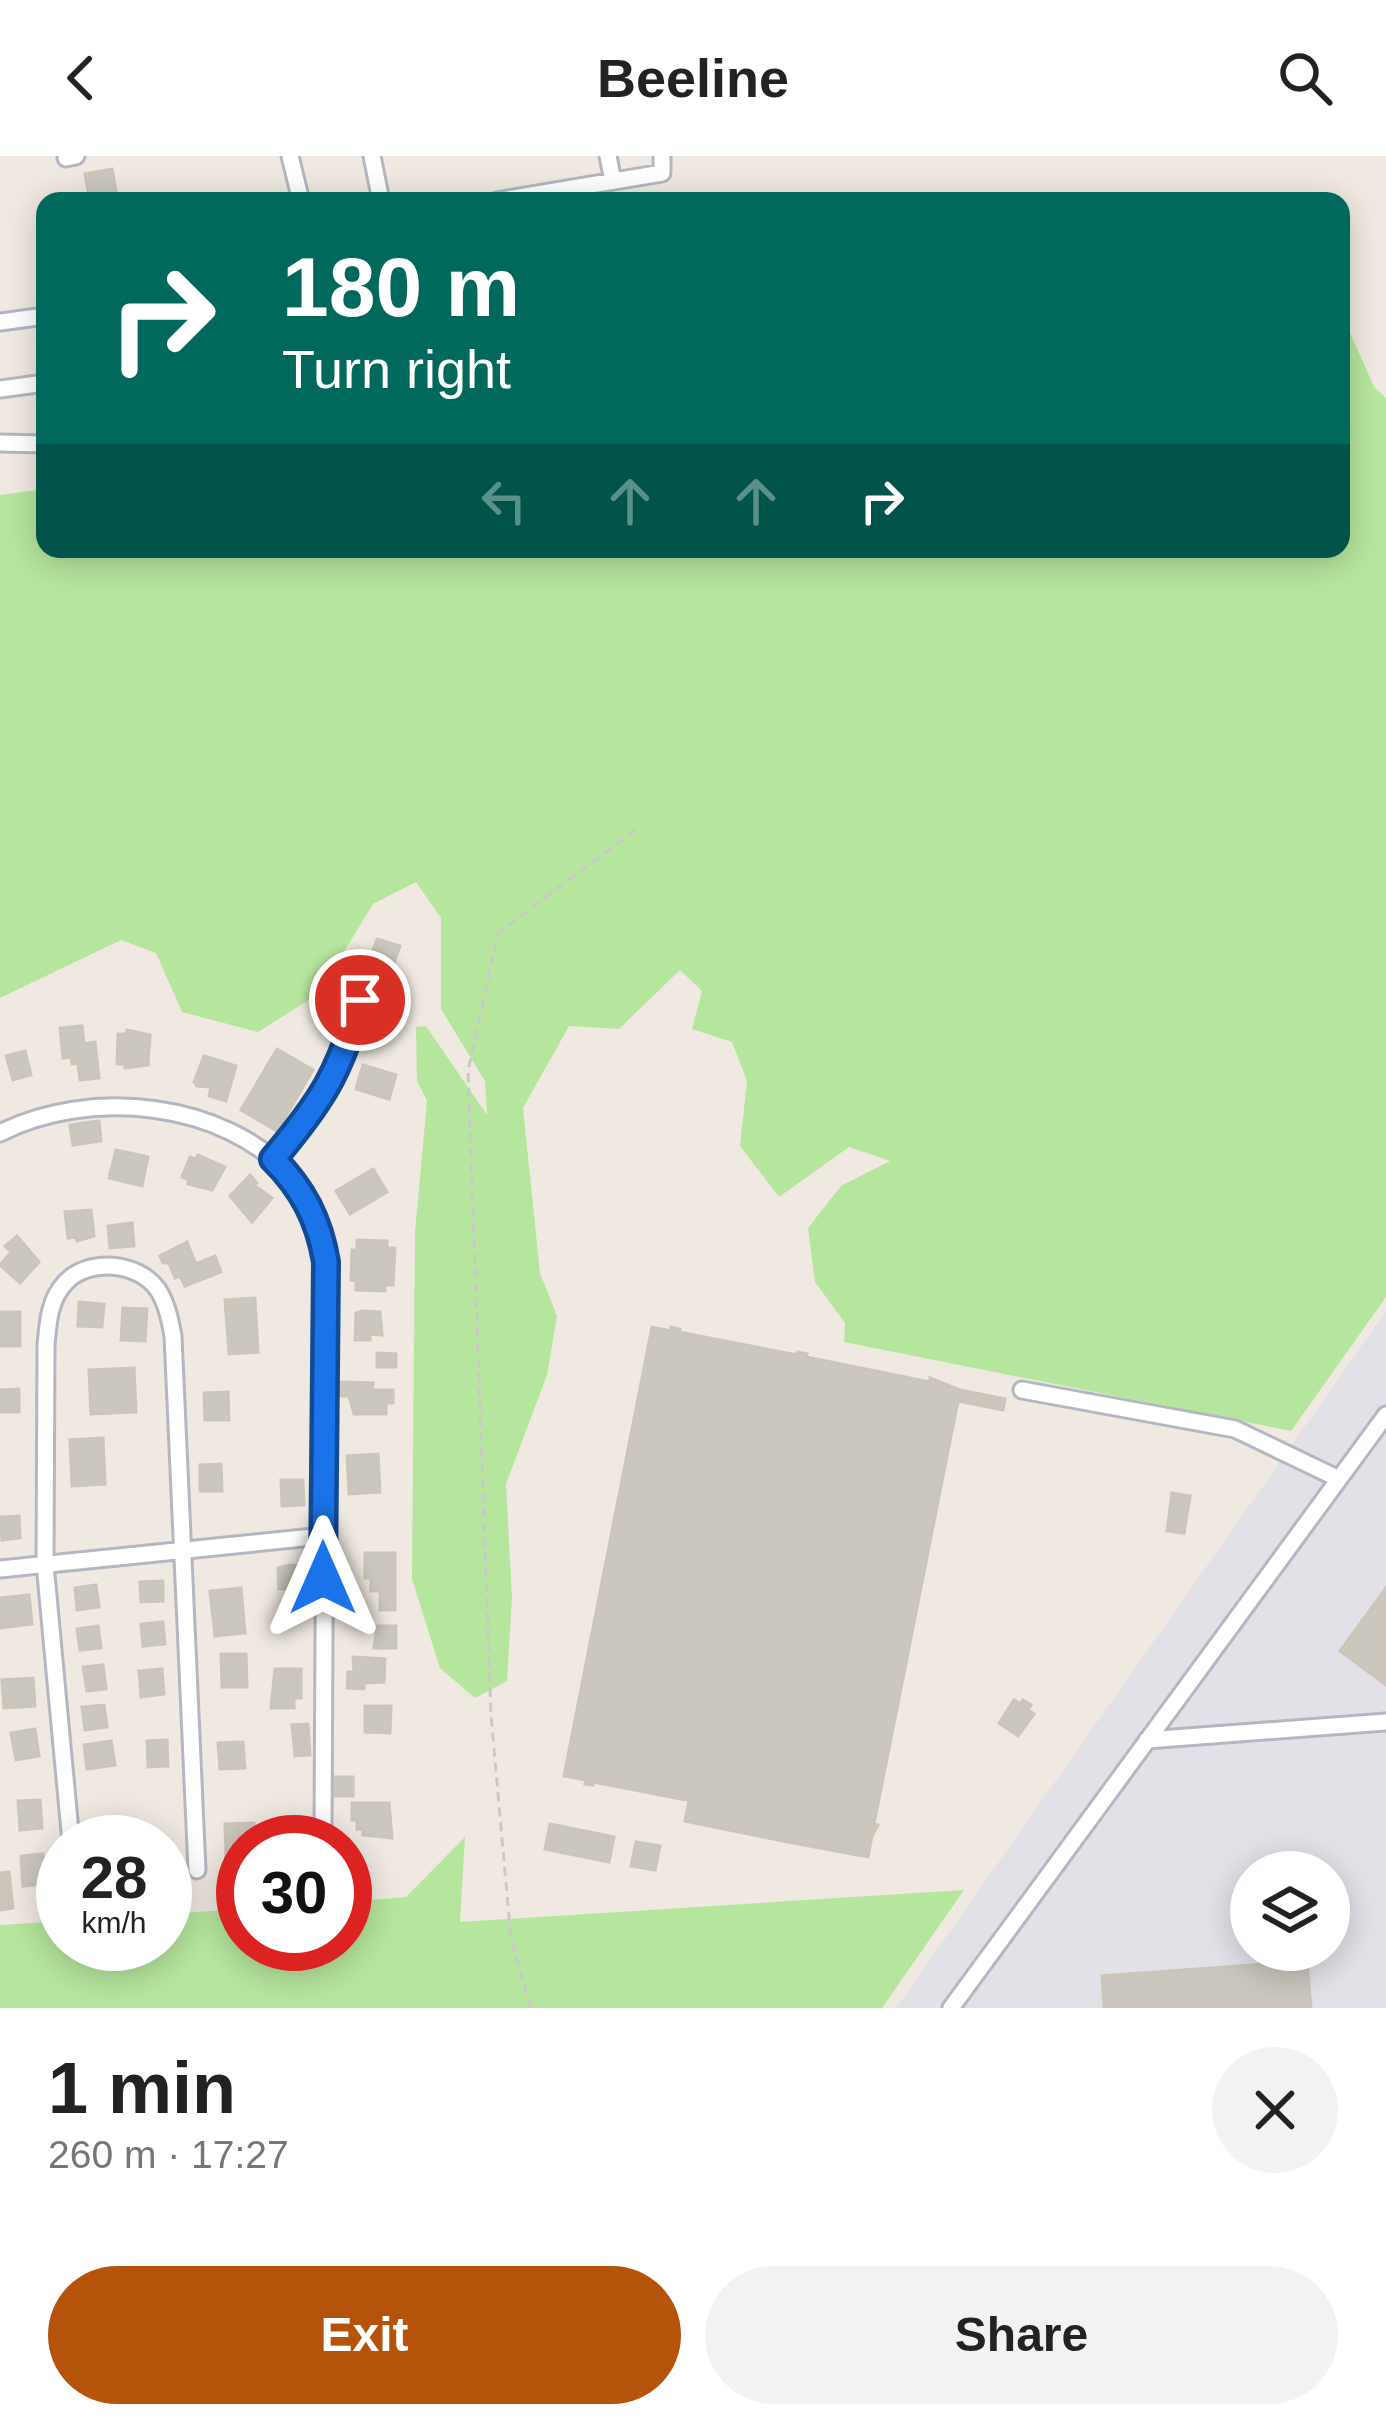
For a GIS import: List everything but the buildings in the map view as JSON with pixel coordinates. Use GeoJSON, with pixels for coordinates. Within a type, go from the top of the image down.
{"type":"FeatureCollection","features":[{"type":"Feature","properties":{"kind":"street"},"geometry":{"type":"LineString","coordinates":[[290,156],[299,192]]}},
{"type":"Feature","properties":{"kind":"street"},"geometry":{"type":"LineString","coordinates":[[372,156],[379,192]]}},
{"type":"Feature","properties":{"kind":"street"},"geometry":{"type":"LineString","coordinates":[[608,156],[613,182]]}},
{"type":"Feature","properties":{"kind":"street"},"geometry":{"type":"LineString","coordinates":[[551,192],[662,173],[662,156]]}},
{"type":"Feature","properties":{"kind":"street"},"geometry":{"type":"LineString","coordinates":[[0,322],[36,317]]}},
{"type":"Feature","properties":{"kind":"street"},"geometry":{"type":"LineString","coordinates":[[0,389],[36,383]]}},
{"type":"Feature","properties":{"kind":"street"},"geometry":{"type":"LineString","coordinates":[[0,443],[36,444]]}},
{"type":"Feature","properties":{"kind":"street"},"geometry":{"type":"LineString","coordinates":[[273,1159],[332,1082],[360,1000]]}},
{"type":"Feature","properties":{"kind":"street"},"geometry":{"type":"LineString","coordinates":[[0,1133],[21,1122],[104,1108],[189,1116],[242,1138],[273,1159],[294,1180],[311,1208],[326,1262],[323,1815]]}},
{"type":"Feature","properties":{"kind":"street"},"geometry":{"type":"LineString","coordinates":[[68,1815],[45,1564],[48,1317],[67,1280],[82,1270],[104,1266],[141,1273],[156,1287],[173,1336],[197,1870]]}},
{"type":"Feature","properties":{"kind":"street"},"geometry":{"type":"LineString","coordinates":[[1022,1390],[1235,1429],[1339,1479]]}},
{"type":"Feature","properties":{"kind":"street"},"geometry":{"type":"LineString","coordinates":[[951,2008],[1386,1415]]}},
{"type":"Feature","properties":{"kind":"street"},"geometry":{"type":"LineString","coordinates":[[0,1569],[323,1536]]}},
{"type":"Feature","properties":{"kind":"street"},"geometry":{"type":"LineString","coordinates":[[1147,1740],[1386,1722]]}},
{"type":"Feature","properties":{"kind":"path"},"geometry":{"type":"LineString","coordinates":[[531,2008],[511,1939],[491,1714],[467,1071],[498,933],[638,828]]}},
{"type":"Feature","properties":{"kind":"shaded area"},"geometry":{"type":"Polygon","coordinates":[[[1386,1311],[1386,2008],[896,2008],[1386,1311]]]}},
{"type":"Feature","properties":{"kind":"green space"},"geometry":{"type":"Polygon","coordinates":[[[1350,332],[1374,387],[1386,398],[1386,1297],[1291,1431],[844,1342],[845,1323],[815,1282],[808,1228],[841,1186],[890,1161],[849,1147],[779,1197],[740,1146],[747,1081],[732,1042],[692,1029],[702,991],[680,970],[619,1029],[569,1026],[523,1108],[540,1273],[557,1316],[547,1375],[506,1484],[512,1598],[507,1681],[475,1698],[440,1668],[412,1579],[415,1232],[427,1101],[417,1081],[416,1027],[426,1026],[487,1115],[485,1081],[441,1009],[441,918],[416,882],[373,904],[318,994],[258,1032],[182,1012],[156,953],[121,940],[0,998],[0,495],[36,490],[36,558],[1350,558],[1350,332]]]}},
{"type":"Feature","properties":{"kind":"green space"},"geometry":{"type":"Polygon","coordinates":[[[465,1837],[460,1922],[964,1890],[882,2008],[0,2008],[0,1925],[36,1923],[36,1971],[192,1971],[192,1912],[216,1911],[216,1971],[372,1971],[372,1900],[406,1897],[465,1837]]]}},
{"type":"Feature","properties":{"kind":"route"},"geometry":{"type":"LineString","coordinates":[[323,1578],[326,1262],[311,1208],[294,1180],[273,1159],[332,1082],[360,1000]]}}]}
